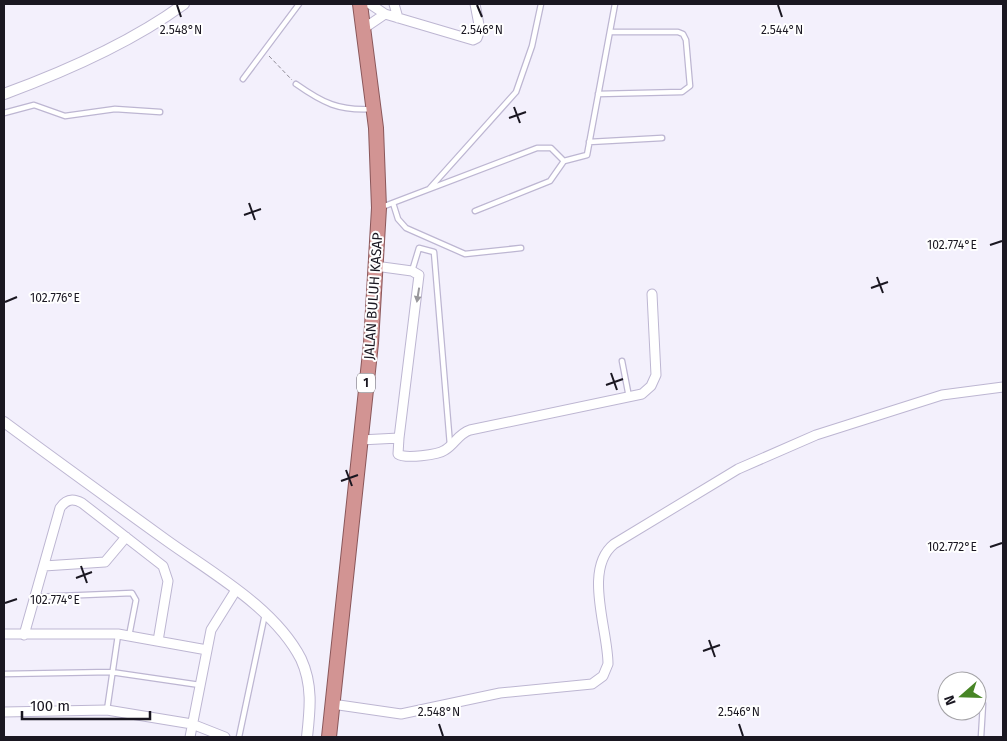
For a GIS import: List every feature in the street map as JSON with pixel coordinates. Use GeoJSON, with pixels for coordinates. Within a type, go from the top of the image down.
{"type":"FeatureCollection","features":[{"type":"Feature","properties":{"kind":"highway","name":"JALAN BULUH KASAP"},"geometry":{"type":"LineString","coordinates":[[329,737],[371,343],[379,208],[374,109],[360,4]]}},
{"type":"Feature","properties":{"kind":"street"},"geometry":{"type":"LineString","coordinates":[[4,94],[41,81],[85,60],[146,28],[184,4]]}},
{"type":"Feature","properties":{"kind":"street"},"geometry":{"type":"LineString","coordinates":[[370,4],[385,14],[473,40],[480,34],[475,4]]}},
{"type":"Feature","properties":{"kind":"street"},"geometry":{"type":"LineString","coordinates":[[394,4],[398,18]]}},
{"type":"Feature","properties":{"kind":"street"},"geometry":{"type":"LineString","coordinates":[[364,29],[385,14]]}},
{"type":"Feature","properties":{"kind":"street"},"geometry":{"type":"LineString","coordinates":[[375,266],[412,270],[419,275],[420,281],[408,358],[399,438],[398,454],[400,456],[438,454],[450,447],[460,435],[470,430],[629,397],[647,390],[656,375],[652,294]]}},
{"type":"Feature","properties":{"kind":"street"},"geometry":{"type":"LineString","coordinates":[[332,704],[401,714],[500,693],[592,684],[603,676],[608,664],[598,574],[606,552],[614,544],[738,469],[816,435],[945,394],[1003,387]]}},
{"type":"Feature","properties":{"kind":"street"},"geometry":{"type":"LineString","coordinates":[[4,422],[265,613],[284,633],[301,660],[308,677],[311,695],[307,737]]}},
{"type":"Feature","properties":{"kind":"street"},"geometry":{"type":"LineString","coordinates":[[360,440],[399,438]]}},
{"type":"Feature","properties":{"kind":"street"},"geometry":{"type":"LineString","coordinates":[[24,635],[60,508],[66,501],[77,500],[161,563],[168,575],[158,641]]}},
{"type":"Feature","properties":{"kind":"street"},"geometry":{"type":"LineString","coordinates":[[44,566],[105,562],[126,537]]}},
{"type":"Feature","properties":{"kind":"street"},"geometry":{"type":"LineString","coordinates":[[190,737],[212,628],[236,590]]}},
{"type":"Feature","properties":{"kind":"street"},"geometry":{"type":"LineString","coordinates":[[4,634],[118,634],[207,650]]}},
{"type":"Feature","properties":{"kind":"street"},"geometry":{"type":"LineString","coordinates":[[4,712],[107,710],[192,724],[225,737]]}},
{"type":"Feature","properties":{"kind":"lane"},"geometry":{"type":"LineString","coordinates":[[243,79],[299,4]]}},
{"type":"Feature","properties":{"kind":"lane"},"geometry":{"type":"LineString","coordinates":[[429,189],[516,92],[532,46],[541,4]]}},
{"type":"Feature","properties":{"kind":"lane"},"geometry":{"type":"LineString","coordinates":[[476,211],[550,181],[564,161],[586,155],[615,4]]}},
{"type":"Feature","properties":{"kind":"lane"},"geometry":{"type":"LineString","coordinates":[[598,94],[682,92],[690,86],[686,40],[681,32],[610,32]]}},
{"type":"Feature","properties":{"kind":"lane"},"geometry":{"type":"LineString","coordinates":[[296,84],[324,102],[342,109],[374,109]]}},
{"type":"Feature","properties":{"kind":"lane"},"geometry":{"type":"LineString","coordinates":[[4,113],[34,105],[64,116],[115,109],[160,112]]}},
{"type":"Feature","properties":{"kind":"lane"},"geometry":{"type":"LineString","coordinates":[[589,142],[662,138]]}},
{"type":"Feature","properties":{"kind":"lane"},"geometry":{"type":"LineString","coordinates":[[379,208],[542,147],[555,151],[564,161]]}},
{"type":"Feature","properties":{"kind":"lane"},"geometry":{"type":"LineString","coordinates":[[393,203],[398,219],[406,228],[465,254],[521,248]]}},
{"type":"Feature","properties":{"kind":"lane"},"geometry":{"type":"LineString","coordinates":[[412,270],[419,248],[434,252],[450,447]]}},
{"type":"Feature","properties":{"kind":"lane"},"geometry":{"type":"LineString","coordinates":[[622,361],[629,397]]}},
{"type":"Feature","properties":{"kind":"lane"},"geometry":{"type":"LineString","coordinates":[[35,598],[132,593],[136,600],[129,636]]}},
{"type":"Feature","properties":{"kind":"lane"},"geometry":{"type":"LineString","coordinates":[[239,737],[265,613]]}},
{"type":"Feature","properties":{"kind":"lane"},"geometry":{"type":"LineString","coordinates":[[107,710],[118,634]]}},
{"type":"Feature","properties":{"kind":"lane"},"geometry":{"type":"LineString","coordinates":[[4,674],[111,672],[200,684]]}},
{"type":"Feature","properties":{"kind":"lane"},"geometry":{"type":"LineString","coordinates":[[980,737],[981,721]]}},
{"type":"Feature","properties":{"kind":"path"},"geometry":{"type":"LineString","coordinates":[[264,50],[274,63],[296,84]]}}]}
